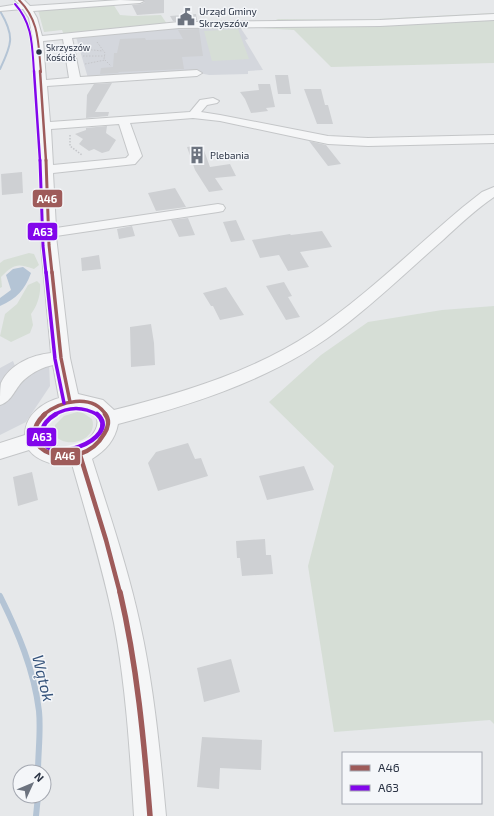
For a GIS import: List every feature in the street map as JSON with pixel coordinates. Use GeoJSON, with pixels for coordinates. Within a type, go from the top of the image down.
{"type":"FeatureCollection","features":[{"type":"Feature","properties":{"kind":"street"},"geometry":{"type":"LineString","coordinates":[[48,7],[54,0]]}},
{"type":"Feature","properties":{"kind":"street"},"geometry":{"type":"LineString","coordinates":[[3,9],[24,5],[48,7],[140,1]]}},
{"type":"Feature","properties":{"kind":"street"},"geometry":{"type":"LineString","coordinates":[[24,5],[34,23],[38,40],[42,83],[49,234],[61,358],[70,402]]}},
{"type":"Feature","properties":{"kind":"street"},"geometry":{"type":"LineString","coordinates":[[38,40],[57,42],[67,37],[185,24],[380,23],[494,17]]}},
{"type":"Feature","properties":{"kind":"street"},"geometry":{"type":"LineString","coordinates":[[67,37],[76,81]]}},
{"type":"Feature","properties":{"kind":"street"},"geometry":{"type":"LineString","coordinates":[[62,69],[64,82]]}},
{"type":"Feature","properties":{"kind":"street"},"geometry":{"type":"LineString","coordinates":[[42,83],[197,73]]}},
{"type":"Feature","properties":{"kind":"street"},"geometry":{"type":"LineString","coordinates":[[193,115],[204,102],[213,101]]}},
{"type":"Feature","properties":{"kind":"street"},"geometry":{"type":"LineString","coordinates":[[44,126],[193,115],[220,118],[328,140],[368,142],[494,139]]}},
{"type":"Feature","properties":{"kind":"street"},"geometry":{"type":"LineString","coordinates":[[46,170],[87,162],[130,161],[136,156],[123,120]]}},
{"type":"Feature","properties":{"kind":"street"},"geometry":{"type":"LineString","coordinates":[[108,419],[182,399],[239,378],[279,360],[318,336],[343,318],[470,208],[494,191]]}},
{"type":"Feature","properties":{"kind":"street"},"geometry":{"type":"LineString","coordinates":[[49,234],[218,208]]}},
{"type":"Feature","properties":{"kind":"street"},"geometry":{"type":"LineString","coordinates":[[0,398],[18,374],[39,361],[61,358]]}},
{"type":"Feature","properties":{"kind":"street"},"geometry":{"type":"LineString","coordinates":[[70,402],[86,402],[97,405],[108,419],[109,427],[106,436],[92,449],[80,455],[56,457],[45,453],[38,446],[35,440],[35,428],[38,420],[54,407],[70,402]]}},
{"type":"Feature","properties":{"kind":"street"},"geometry":{"type":"LineString","coordinates":[[0,451],[35,440]]}},
{"type":"Feature","properties":{"kind":"street"},"geometry":{"type":"LineString","coordinates":[[80,455],[109,550],[127,624],[142,721],[150,816]]}},
{"type":"Feature","properties":{"kind":"path"},"geometry":{"type":"LineString","coordinates":[[78,48],[103,51],[105,60],[111,66]]}},
{"type":"Feature","properties":{"kind":"path"},"geometry":{"type":"LineString","coordinates":[[80,57],[105,56]]}},
{"type":"Feature","properties":{"kind":"path"},"geometry":{"type":"LineString","coordinates":[[82,65],[105,60]]}},
{"type":"Feature","properties":{"kind":"path"},"geometry":{"type":"LineString","coordinates":[[70,132],[70,146],[87,162]]}},
{"type":"Feature","properties":{"kind":"shaded area"},"geometry":{"type":"Polygon","coordinates":[[[113,4],[120,15],[161,15],[167,24],[64,35],[62,30],[44,32],[38,10],[113,4]]]}},
{"type":"Feature","properties":{"kind":"shaded area"},"geometry":{"type":"Polygon","coordinates":[[[494,13],[494,63],[331,67],[294,30],[258,28],[278,19],[357,20],[494,13]]]}},
{"type":"Feature","properties":{"kind":"shaded area"},"geometry":{"type":"Polygon","coordinates":[[[238,24],[248,39],[245,40],[263,70],[248,71],[248,74],[209,75],[199,73],[88,78],[76,37],[158,28],[238,24]]]}},
{"type":"Feature","properties":{"kind":"shaded area"},"geometry":{"type":"Polygon","coordinates":[[[238,29],[249,59],[212,61],[204,31],[238,29]]]}},
{"type":"Feature","properties":{"kind":"shaded area"},"geometry":{"type":"Polygon","coordinates":[[[29,253],[34,254],[39,265],[34,269],[20,265],[9,269],[1,277],[2,287],[0,288],[0,263],[4,260],[29,253]]]}},
{"type":"Feature","properties":{"kind":"shaded area"},"geometry":{"type":"Polygon","coordinates":[[[37,281],[40,284],[40,292],[37,304],[31,314],[33,325],[30,333],[11,342],[0,336],[5,314],[17,304],[28,285],[37,281]]]}},
{"type":"Feature","properties":{"kind":"shaded area"},"geometry":{"type":"Polygon","coordinates":[[[494,306],[494,724],[490,720],[334,732],[308,566],[334,466],[269,402],[321,355],[368,322],[442,310],[494,306]]]}},
{"type":"Feature","properties":{"kind":"shaded area"},"geometry":{"type":"Polygon","coordinates":[[[13,361],[15,366],[49,362],[50,386],[26,422],[0,435],[0,368],[13,361]]]}},
{"type":"Feature","properties":{"kind":"shaded area"},"geometry":{"type":"Polygon","coordinates":[[[77,412],[83,413],[92,419],[93,426],[91,433],[80,441],[66,442],[59,439],[54,434],[55,425],[64,416],[77,412]]]}},
{"type":"Feature","properties":{"kind":"water"},"geometry":{"type":"Polygon","coordinates":[[[23,267],[31,273],[26,284],[15,297],[0,306],[0,298],[11,290],[6,275],[13,269],[23,267]]]}},
{"type":"Feature","properties":{"kind":"building"},"geometry":{"type":"Polygon","coordinates":[[[145,0],[164,0],[164,13],[137,15],[132,5],[141,4],[145,2],[145,0]]]}},
{"type":"Feature","properties":{"kind":"building","name":"Urząd Gminy Skrzyszów"},"geometry":{"type":"Polygon","coordinates":[[[196,14],[197,20],[173,21],[170,16],[196,14]]]}},
{"type":"Feature","properties":{"kind":"building"},"geometry":{"type":"Polygon","coordinates":[[[199,29],[203,56],[182,57],[184,69],[100,74],[101,68],[113,67],[114,53],[117,53],[120,39],[183,39],[178,30],[199,29]]]}},
{"type":"Feature","properties":{"kind":"building"},"geometry":{"type":"Polygon","coordinates":[[[275,75],[288,75],[291,94],[278,94],[275,75]]]}},
{"type":"Feature","properties":{"kind":"building"},"geometry":{"type":"Polygon","coordinates":[[[112,83],[95,112],[109,112],[108,116],[86,118],[87,95],[94,84],[112,83]]]}},
{"type":"Feature","properties":{"kind":"building"},"geometry":{"type":"Polygon","coordinates":[[[258,84],[270,84],[275,107],[266,108],[268,111],[251,113],[240,92],[259,90],[258,84]]]}},
{"type":"Feature","properties":{"kind":"building"},"geometry":{"type":"Polygon","coordinates":[[[304,89],[321,89],[325,105],[328,105],[333,124],[317,124],[304,89]]]}},
{"type":"Feature","properties":{"kind":"building"},"geometry":{"type":"Polygon","coordinates":[[[107,126],[106,133],[116,140],[109,151],[102,153],[94,149],[89,151],[79,144],[83,139],[75,134],[86,130],[86,128],[107,126]]]}},
{"type":"Feature","properties":{"kind":"building"},"geometry":{"type":"Polygon","coordinates":[[[309,141],[326,145],[341,164],[328,166],[309,141]]]}},
{"type":"Feature","properties":{"kind":"building"},"geometry":{"type":"Polygon","coordinates":[[[202,145],[210,167],[230,164],[236,176],[215,178],[223,190],[209,192],[195,170],[187,147],[202,145]]]}},
{"type":"Feature","properties":{"kind":"building"},"geometry":{"type":"Polygon","coordinates":[[[22,172],[23,193],[2,195],[1,174],[22,172]]]}},
{"type":"Feature","properties":{"kind":"building"},"geometry":{"type":"Polygon","coordinates":[[[175,188],[186,207],[156,211],[148,193],[175,188]]]}},
{"type":"Feature","properties":{"kind":"building"},"geometry":{"type":"Polygon","coordinates":[[[188,218],[195,235],[179,237],[171,220],[188,218]]]}},
{"type":"Feature","properties":{"kind":"building"},"geometry":{"type":"Polygon","coordinates":[[[236,220],[245,240],[231,242],[223,222],[236,220]]]}},
{"type":"Feature","properties":{"kind":"building"},"geometry":{"type":"Polygon","coordinates":[[[132,226],[135,236],[119,239],[117,229],[132,226]]]}},
{"type":"Feature","properties":{"kind":"building"},"geometry":{"type":"Polygon","coordinates":[[[322,231],[332,247],[300,252],[309,267],[288,271],[279,255],[260,258],[252,240],[290,234],[322,231]]]}},
{"type":"Feature","properties":{"kind":"building"},"geometry":{"type":"Polygon","coordinates":[[[99,255],[101,269],[82,271],[81,258],[99,255]]]}},
{"type":"Feature","properties":{"kind":"building"},"geometry":{"type":"Polygon","coordinates":[[[284,282],[292,296],[288,297],[300,317],[286,320],[266,286],[284,282]]]}},
{"type":"Feature","properties":{"kind":"building"},"geometry":{"type":"Polygon","coordinates":[[[226,287],[244,315],[220,320],[213,306],[211,306],[203,293],[226,287]]]}},
{"type":"Feature","properties":{"kind":"building"},"geometry":{"type":"Polygon","coordinates":[[[151,324],[155,365],[131,367],[130,327],[151,324]]]}},
{"type":"Feature","properties":{"kind":"building"},"geometry":{"type":"Polygon","coordinates":[[[188,443],[195,459],[201,458],[208,476],[158,491],[148,463],[156,452],[188,443]]]}},
{"type":"Feature","properties":{"kind":"building"},"geometry":{"type":"Polygon","coordinates":[[[304,466],[314,490],[267,500],[259,476],[304,466]]]}},
{"type":"Feature","properties":{"kind":"building"},"geometry":{"type":"Polygon","coordinates":[[[32,472],[38,500],[18,506],[13,477],[32,472]]]}},
{"type":"Feature","properties":{"kind":"building"},"geometry":{"type":"Polygon","coordinates":[[[265,539],[266,555],[271,555],[273,574],[242,576],[240,558],[237,558],[236,541],[265,539]]]}},
{"type":"Feature","properties":{"kind":"building"},"geometry":{"type":"Polygon","coordinates":[[[231,659],[240,692],[204,702],[197,668],[231,659]]]}},
{"type":"Feature","properties":{"kind":"building"},"geometry":{"type":"Polygon","coordinates":[[[202,737],[262,740],[261,770],[220,768],[219,789],[197,787],[202,737]]]}},
{"type":"Feature","properties":{"kind":"waterway","name":"Wątok"},"geometry":{"type":"LineString","coordinates":[[0,11],[10,34],[9,46],[0,69]]}},
{"type":"Feature","properties":{"kind":"waterway","name":"Wątok"},"geometry":{"type":"LineString","coordinates":[[0,596],[13,623],[24,652],[37,696],[40,726],[38,764]]}},
{"type":"Feature","properties":{"kind":"waterway","name":"Wątok"},"geometry":{"type":"LineString","coordinates":[[36,816],[37,804]]}},
{"type":"Feature","properties":{"kind":"transit line","name":"A46"},"geometry":{"type":"LineString","coordinates":[[19,0],[28,9],[33,18],[38,39],[45,130],[49,245],[61,358],[70,402]]}},
{"type":"Feature","properties":{"kind":"transit line","name":"A63"},"geometry":{"type":"LineString","coordinates":[[15,4],[27,20],[32,40],[39,130],[43,246],[55,359],[64,403]]}},
{"type":"Feature","properties":{"kind":"transit line","name":"A46"},"geometry":{"type":"LineString","coordinates":[[77,401],[93,404],[103,410],[107,416],[108,423],[106,430],[97,444],[83,453],[73,456],[53,455],[40,449],[35,437],[36,426],[39,420],[49,410],[63,404],[77,401]]}},
{"type":"Feature","properties":{"kind":"transit line","name":"A63"},"geometry":{"type":"LineString","coordinates":[[77,407],[90,410],[98,415],[102,426],[96,437],[85,446],[73,450],[55,449],[45,444],[41,435],[47,421],[63,410],[77,407]]}},
{"type":"Feature","properties":{"kind":"transit line","name":"A46"},"geometry":{"type":"LineString","coordinates":[[80,455],[100,518],[123,604],[135,673],[141,720],[150,816]]}},
{"type":"Feature","properties":{"kind":"place","name":"Urząd Gminy Skrzyszów"},"geometry":{"type":"Point","coordinates":[186,17]}},
{"type":"Feature","properties":{"kind":"place","name":"Skrzyszów Kościół"},"geometry":{"type":"Point","coordinates":[39,52]}},
{"type":"Feature","properties":{"kind":"place","name":"Plebania"},"geometry":{"type":"Point","coordinates":[197,155]}}]}
